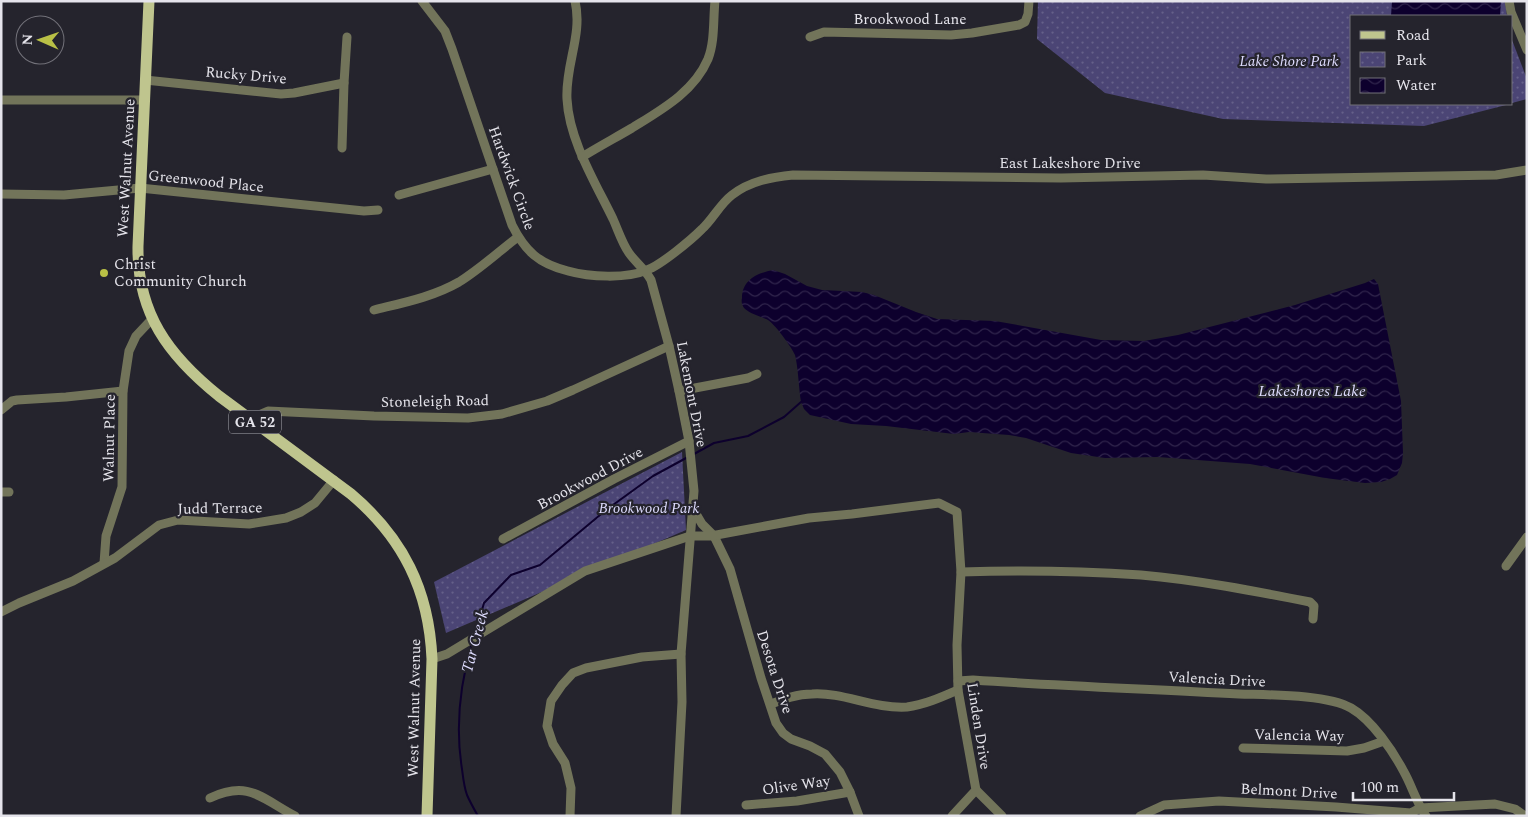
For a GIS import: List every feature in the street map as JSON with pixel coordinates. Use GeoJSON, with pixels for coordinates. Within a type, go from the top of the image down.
{"type":"FeatureCollection","features":[{"type":"Feature","properties":{"kind":"main road","name":"West Walnut Avenue"},"geometry":{"type":"LineString","coordinates":[[149,1],[137,264],[140,283],[152,319],[173,352],[199,380],[334,480],[368,508],[395,540],[409,564],[426,608],[432,659],[427,816]]}},
{"type":"Feature","properties":{"kind":"street","name":"Hardwick Circle"},"geometry":{"type":"LineString","coordinates":[[422,1],[445,31],[512,225],[524,246],[536,258],[577,274],[613,275],[635,274],[646,271]]}},
{"type":"Feature","properties":{"kind":"street","name":"Lakemont Drive"},"geometry":{"type":"LineString","coordinates":[[575,1],[578,20],[566,98],[568,113],[582,157],[629,253],[646,271],[651,280],[680,391],[689,441],[694,491],[680,654],[682,702],[676,816]]}},
{"type":"Feature","properties":{"kind":"street"},"geometry":{"type":"LineString","coordinates":[[582,157],[664,108],[691,85],[701,73],[712,46],[715,1]]}},
{"type":"Feature","properties":{"kind":"street","name":"Brookwood Lane"},"geometry":{"type":"LineString","coordinates":[[810,37],[824,32],[951,35],[1019,25],[1025,22],[1029,1]]}},
{"type":"Feature","properties":{"kind":"street"},"geometry":{"type":"LineString","coordinates":[[1509,1],[1512,15]]}},
{"type":"Feature","properties":{"kind":"street"},"geometry":{"type":"LineString","coordinates":[[1513,17],[1527,50]]}},
{"type":"Feature","properties":{"kind":"street"},"geometry":{"type":"LineString","coordinates":[[342,148],[347,37]]}},
{"type":"Feature","properties":{"kind":"street","name":"Rucky Drive"},"geometry":{"type":"LineString","coordinates":[[145,80],[280,94],[344,84]]}},
{"type":"Feature","properties":{"kind":"street"},"geometry":{"type":"LineString","coordinates":[[1,100],[144,100]]}},
{"type":"Feature","properties":{"kind":"street"},"geometry":{"type":"LineString","coordinates":[[399,195],[492,169]]}},
{"type":"Feature","properties":{"kind":"street","name":"East Lakeshore Drive"},"geometry":{"type":"LineString","coordinates":[[646,271],[656,266],[702,230],[732,195],[763,179],[778,176],[1061,178],[1203,175],[1266,179],[1496,175],[1527,170]]}},
{"type":"Feature","properties":{"kind":"street","name":"Greenwood Place"},"geometry":{"type":"LineString","coordinates":[[1,194],[64,195],[140,188],[364,211],[378,210]]}},
{"type":"Feature","properties":{"kind":"street"},"geometry":{"type":"LineString","coordinates":[[374,310],[442,290],[458,282],[518,237]]}},
{"type":"Feature","properties":{"kind":"street","name":"Walnut Place"},"geometry":{"type":"LineString","coordinates":[[104,563],[106,536],[122,487],[123,391],[129,351],[132,342],[152,319]]}},
{"type":"Feature","properties":{"kind":"street","name":"Stoneleigh Road"},"geometry":{"type":"LineString","coordinates":[[250,419],[268,411],[468,418],[502,414],[547,401],[669,346]]}},
{"type":"Feature","properties":{"kind":"street"},"geometry":{"type":"LineString","coordinates":[[680,391],[748,378],[757,374]]}},
{"type":"Feature","properties":{"kind":"street"},"geometry":{"type":"LineString","coordinates":[[1,410],[12,401],[17,400],[123,391]]}},
{"type":"Feature","properties":{"kind":"street","name":"Brookwood Drive"},"geometry":{"type":"LineString","coordinates":[[504,539],[614,479],[689,441]]}},
{"type":"Feature","properties":{"kind":"street","name":"Judd Terrace"},"geometry":{"type":"LineString","coordinates":[[1,612],[72,581],[115,558],[159,525],[178,520],[249,524],[286,518],[315,503],[334,480]]}},
{"type":"Feature","properties":{"kind":"street","name":"Linden Drive"},"geometry":{"type":"LineString","coordinates":[[714,536],[809,518],[939,503],[957,512],[961,572],[957,645],[958,686],[976,790],[952,816]]}},
{"type":"Feature","properties":{"kind":"street","name":"Desota Drive"},"geometry":{"type":"LineString","coordinates":[[692,507],[702,524],[714,536],[730,569],[776,723],[783,733],[792,739],[825,754],[840,772],[859,816]]}},
{"type":"Feature","properties":{"kind":"street"},"geometry":{"type":"LineString","coordinates":[[432,659],[447,654],[585,571],[690,536],[714,536]]}},
{"type":"Feature","properties":{"kind":"street"},"geometry":{"type":"LineString","coordinates":[[1506,566],[1527,537]]}},
{"type":"Feature","properties":{"kind":"street"},"geometry":{"type":"LineString","coordinates":[[961,572],[1027,570],[1086,572],[1198,582],[1310,602],[1314,606],[1314,619]]}},
{"type":"Feature","properties":{"kind":"street"},"geometry":{"type":"LineString","coordinates":[[570,816],[571,788],[565,763],[553,744],[546,726],[552,701],[562,685],[572,673],[586,668],[642,657],[680,654]]}},
{"type":"Feature","properties":{"kind":"street","name":"Valencia Drive"},"geometry":{"type":"LineString","coordinates":[[771,704],[793,696],[813,694],[836,696],[879,706],[908,707],[935,700],[958,686],[973,680],[1307,698],[1336,702],[1352,708],[1372,724],[1404,772],[1420,808],[1426,816]]}},
{"type":"Feature","properties":{"kind":"street","name":"Valencia Way"},"geometry":{"type":"LineString","coordinates":[[1243,748],[1346,751],[1364,748],[1384,741]]}},
{"type":"Feature","properties":{"kind":"street"},"geometry":{"type":"LineString","coordinates":[[210,798],[234,790],[245,790],[259,794],[295,816]]}},
{"type":"Feature","properties":{"kind":"street"},"geometry":{"type":"LineString","coordinates":[[976,790],[1002,816]]}},
{"type":"Feature","properties":{"kind":"street","name":"Olive Way"},"geometry":{"type":"LineString","coordinates":[[746,805],[797,801],[850,792]]}},
{"type":"Feature","properties":{"kind":"street","name":"Belmont Drive"},"geometry":{"type":"LineString","coordinates":[[1140,816],[1164,805],[1209,802],[1335,811],[1411,813],[1420,808],[1495,804],[1515,809],[1525,816]]}},
{"type":"Feature","properties":{"kind":"green space","name":"Lake Shore Park"},"geometry":{"type":"Polygon","coordinates":[[[1038,1],[1505,1],[1507,15],[1350,15],[1350,105],[1506,105],[1424,126],[1223,119],[1105,93],[1037,39],[1038,1]]]}},
{"type":"Feature","properties":{"kind":"green space"},"geometry":{"type":"Polygon","coordinates":[[[1513,43],[1527,79],[1527,99],[1513,103],[1513,43]]]}},
{"type":"Feature","properties":{"kind":"green space","name":"Brookwood Park"},"geometry":{"type":"Polygon","coordinates":[[[682,452],[686,530],[446,633],[434,582],[682,452]]]}},
{"type":"Feature","properties":{"kind":"water"},"geometry":{"type":"Polygon","coordinates":[[[1392,1],[1501,1],[1500,15],[1391,15],[1392,1]]]}},
{"type":"Feature","properties":{"kind":"water","name":"Lakeshores Lake"},"geometry":{"type":"Polygon","coordinates":[[[773,270],[807,286],[822,290],[862,292],[874,295],[937,319],[995,321],[1101,340],[1144,341],[1178,335],[1295,305],[1374,279],[1378,284],[1401,401],[1402,463],[1397,475],[1390,479],[1381,482],[1365,483],[1325,478],[1250,464],[1158,457],[1105,458],[1071,453],[1026,438],[1009,435],[969,432],[954,434],[851,424],[810,415],[804,409],[801,402],[795,355],[769,321],[747,311],[742,304],[743,292],[748,282],[756,275],[773,270]]]}},
{"type":"Feature","properties":{"kind":"waterway","name":"Tar Creek"},"geometry":{"type":"LineString","coordinates":[[694,454],[714,443],[748,436],[784,417],[801,402]]}},
{"type":"Feature","properties":{"kind":"waterway","name":"Tar Creek"},"geometry":{"type":"LineString","coordinates":[[475,634],[484,603],[511,575],[540,565],[606,510],[653,476],[688,457]]}},
{"type":"Feature","properties":{"kind":"waterway","name":"Tar Creek"},"geometry":{"type":"LineString","coordinates":[[472,643],[464,674],[460,705],[459,737],[465,789],[478,816]]}},
{"type":"Feature","properties":{"kind":"place","name":"Christ Community Church"},"geometry":{"type":"Point","coordinates":[104,273]}}]}
